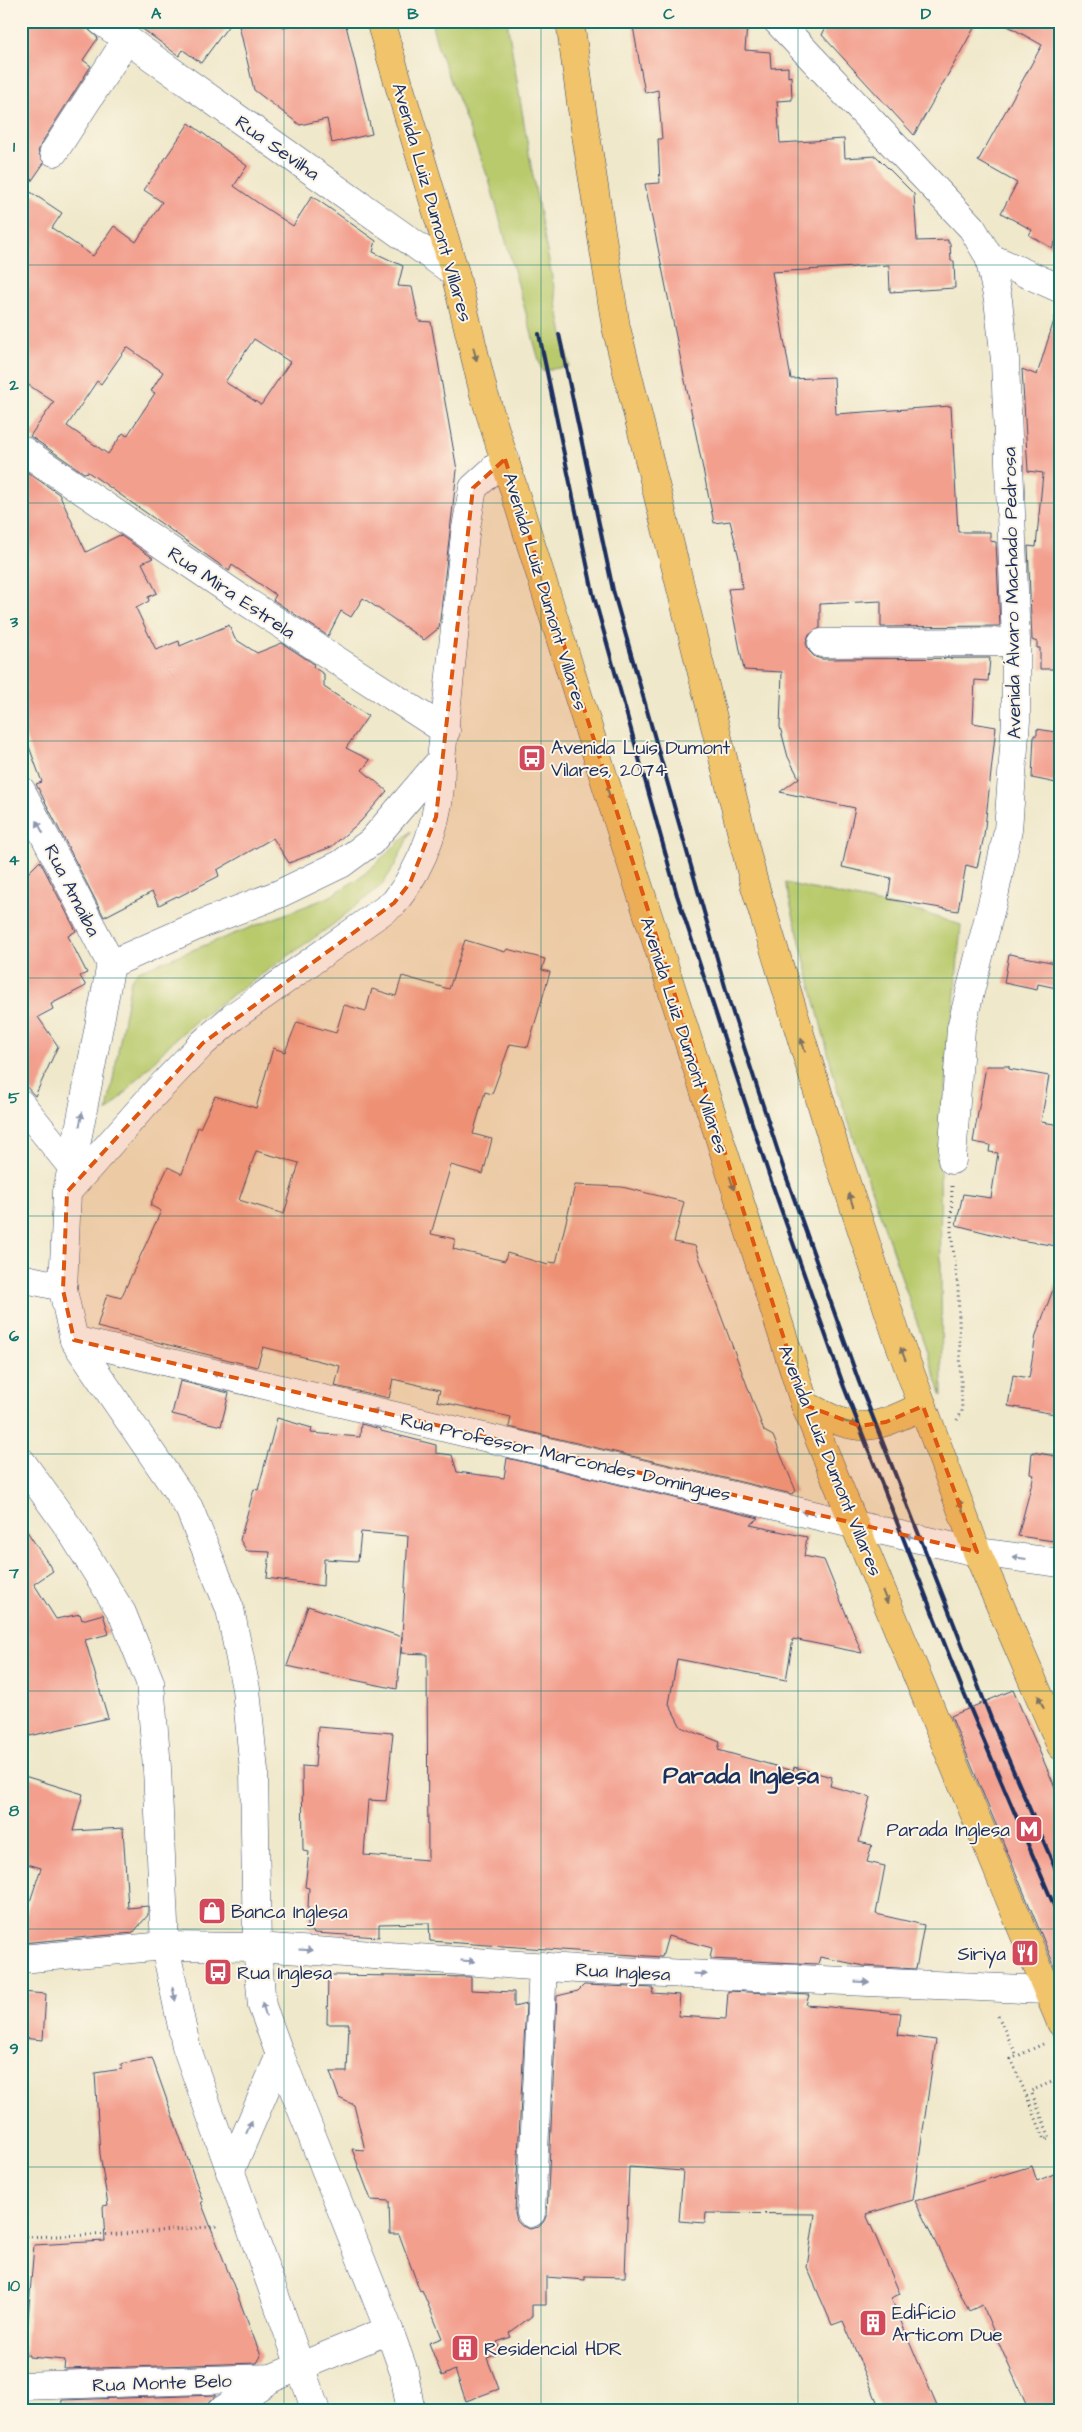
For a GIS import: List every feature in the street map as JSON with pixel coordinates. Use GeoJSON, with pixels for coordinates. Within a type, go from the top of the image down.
{"type":"FeatureCollection","features":[{"type":"Feature","properties":{"kind":"main road","name":"Avenida Luiz Dumont Villares"},"geometry":{"type":"LineString","coordinates":[[380,21],[455,274],[484,394],[606,785],[805,1405],[1046,1990],[1056,2031]]}},
{"type":"Feature","properties":{"kind":"main road"},"geometry":{"type":"LineString","coordinates":[[570,21],[616,327],[754,882],[837,1155],[896,1334],[977,1552],[1061,1746]]}},
{"type":"Feature","properties":{"kind":"main road"},"geometry":{"type":"LineString","coordinates":[[805,1405],[844,1422],[860,1426],[886,1422],[923,1406]]}},
{"type":"Feature","properties":{"kind":"street","name":"Rua Sevilha"},"geometry":{"type":"LineString","coordinates":[[101,21],[455,274]]}},
{"type":"Feature","properties":{"kind":"street","name":"Avenida Álvaro Machado Pedrosa"},"geometry":{"type":"LineString","coordinates":[[777,21],[972,228],[989,257],[998,300],[1005,360],[1016,642],[1016,720],[1008,830],[995,892],[961,1028],[952,1160]]}},
{"type":"Feature","properties":{"kind":"street"},"geometry":{"type":"LineString","coordinates":[[54,152],[127,39]]}},
{"type":"Feature","properties":{"kind":"street"},"geometry":{"type":"LineString","coordinates":[[989,257],[1061,289]]}},
{"type":"Feature","properties":{"kind":"street","name":"Rua Mira Estrela"},"geometry":{"type":"LineString","coordinates":[[21,449],[236,595],[446,731]]}},
{"type":"Feature","properties":{"kind":"street"},"geometry":{"type":"LineString","coordinates":[[69,1179],[203,1043],[233,1017],[394,903],[410,883],[425,851],[436,816],[465,534],[473,488],[505,459]]}},
{"type":"Feature","properties":{"kind":"street"},"geometry":{"type":"LineString","coordinates":[[822,643],[1016,642]]}},
{"type":"Feature","properties":{"kind":"street"},"geometry":{"type":"LineString","coordinates":[[410,2407],[404,2372],[389,2330],[262,2006],[257,1947],[254,1772],[246,1689],[230,1609],[190,1508],[74,1340],[63,1287],[69,1179],[111,964],[206,922],[279,894],[341,864],[371,842],[441,760]]}},
{"type":"Feature","properties":{"kind":"street","name":"Rua Amaiba"},"geometry":{"type":"LineString","coordinates":[[21,790],[111,964]]}},
{"type":"Feature","properties":{"kind":"street"},"geometry":{"type":"LineString","coordinates":[[21,1104],[69,1179]]}},
{"type":"Feature","properties":{"kind":"street"},"geometry":{"type":"LineString","coordinates":[[21,1278],[63,1287]]}},
{"type":"Feature","properties":{"kind":"street","name":"Rua Professor Marcondes Domingues"},"geometry":{"type":"LineString","coordinates":[[74,1340],[856,1525],[977,1552],[1061,1563]]}},
{"type":"Feature","properties":{"kind":"street"},"geometry":{"type":"LineString","coordinates":[[21,1461],[69,1528],[122,1613],[150,1682],[158,1768],[165,1946],[186,2046],[316,2411]]}},
{"type":"Feature","properties":{"kind":"street","name":"Rua Inglesa"},"geometry":{"type":"LineString","coordinates":[[21,1959],[165,1946],[257,1947],[543,1966],[1046,1990]]}},
{"type":"Feature","properties":{"kind":"street"},"geometry":{"type":"LineString","coordinates":[[531,2214],[543,1966]]}},
{"type":"Feature","properties":{"kind":"street"},"geometry":{"type":"LineString","coordinates":[[230,2172],[280,2055]]}},
{"type":"Feature","properties":{"kind":"street","name":"Rua Monte Belo"},"geometry":{"type":"LineString","coordinates":[[21,2386],[272,2378],[389,2330]]}},
{"type":"Feature","properties":{"kind":"street"},"geometry":{"type":"LineString","coordinates":[[221,2411],[272,2378]]}},
{"type":"Feature","properties":{"kind":"path"},"geometry":{"type":"LineString","coordinates":[[936,1438],[948,1435],[962,1412],[958,1288],[951,1231],[952,1160]]}},
{"type":"Feature","properties":{"kind":"path"},"geometry":{"type":"LineString","coordinates":[[985,1988],[1017,2056]]}},
{"type":"Feature","properties":{"kind":"path"},"geometry":{"type":"LineString","coordinates":[[1056,2031],[1011,2060],[1045,2140],[1050,2138],[1031,2092],[1061,2078]]}},
{"type":"Feature","properties":{"kind":"path"},"geometry":{"type":"LineString","coordinates":[[21,2237],[122,2234],[248,2223]]}},
{"type":"Feature","properties":{"kind":"highlighted area"},"geometry":{"type":"Polygon","coordinates":[[[505,459],[805,1405],[860,1426],[886,1422],[923,1406],[977,1552],[74,1340],[63,1290],[67,1192],[203,1043],[394,903],[410,883],[436,817],[473,488],[505,459]]]}},
{"type":"Feature","properties":{"kind":"green space"},"geometry":{"type":"Polygon","coordinates":[[[431,21],[507,21],[534,183],[569,366],[542,371],[489,180],[438,48],[431,21]]]}},
{"type":"Feature","properties":{"kind":"green space"},"geometry":{"type":"Polygon","coordinates":[[[411,831],[395,865],[383,884],[331,926],[198,1019],[170,1044],[107,1112],[131,980],[136,972],[329,897],[361,877],[411,831]]]}},
{"type":"Feature","properties":{"kind":"green space"},"geometry":{"type":"Polygon","coordinates":[[[785,883],[924,913],[961,925],[940,1158],[942,1396],[837,1088],[785,883]]]}},
{"type":"Feature","properties":{"kind":"building"},"geometry":{"type":"Polygon","coordinates":[[[21,21],[86,21],[87,28],[98,38],[83,60],[91,66],[41,144],[38,152],[44,163],[26,189],[62,213],[52,228],[93,256],[114,226],[136,242],[162,202],[144,190],[189,123],[247,166],[234,186],[261,205],[293,226],[312,196],[376,241],[373,252],[403,266],[398,286],[412,287],[419,321],[431,322],[457,470],[439,628],[424,640],[363,598],[351,617],[341,611],[328,636],[273,600],[276,595],[232,565],[229,571],[88,472],[84,473],[30,436],[54,402],[21,380],[21,21]],[[254,339],[225,382],[261,405],[290,362],[254,339]],[[127,347],[101,384],[97,381],[67,426],[108,454],[123,433],[127,436],[155,393],[151,391],[163,372],[127,347]]]}},
{"type":"Feature","properties":{"kind":"building"},"geometry":{"type":"Polygon","coordinates":[[[132,21],[232,21],[201,63],[183,50],[179,56],[132,21]]]}},
{"type":"Feature","properties":{"kind":"building"},"geometry":{"type":"Polygon","coordinates":[[[238,21],[281,21],[283,27],[308,21],[345,21],[372,134],[332,143],[327,119],[300,125],[254,90],[238,21]]]}},
{"type":"Feature","properties":{"kind":"building"},"geometry":{"type":"Polygon","coordinates":[[[632,21],[716,21],[716,24],[747,25],[745,50],[770,52],[771,68],[788,67],[788,77],[791,76],[792,100],[777,101],[780,143],[844,139],[845,158],[876,156],[914,194],[917,241],[948,240],[948,243],[950,243],[951,261],[954,261],[955,288],[890,292],[889,265],[772,272],[791,379],[834,377],[836,414],[951,406],[958,532],[990,532],[990,541],[996,542],[1000,626],[881,627],[881,601],[820,604],[820,628],[809,635],[806,643],[809,651],[815,657],[822,659],[990,658],[988,681],[975,680],[973,723],[996,727],[984,836],[977,868],[966,865],[958,911],[888,899],[891,878],[842,867],[855,808],[780,792],[799,778],[788,757],[780,727],[782,672],[744,670],[728,589],[742,588],[739,558],[730,521],[714,523],[645,184],[660,183],[658,139],[662,139],[658,90],[645,93],[632,21]]]}},
{"type":"Feature","properties":{"kind":"building"},"geometry":{"type":"Polygon","coordinates":[[[829,21],[978,21],[914,135],[822,35],[829,21]]]}},
{"type":"Feature","properties":{"kind":"building"},"geometry":{"type":"Polygon","coordinates":[[[999,21],[1061,21],[1061,231],[1052,248],[1029,235],[1032,230],[1001,213],[1017,183],[978,161],[1042,45],[999,21]]]}},
{"type":"Feature","properties":{"kind":"building"},"geometry":{"type":"Polygon","coordinates":[[[1056,314],[1061,315],[1061,669],[1040,669],[1040,648],[1037,648],[1037,642],[1032,640],[1028,546],[1036,547],[1043,473],[1028,471],[1022,369],[1037,375],[1056,314]]]}},
{"type":"Feature","properties":{"kind":"building"},"geometry":{"type":"Polygon","coordinates":[[[21,468],[59,494],[86,552],[120,535],[153,558],[142,563],[157,593],[148,597],[149,601],[136,608],[156,650],[179,641],[180,646],[229,625],[235,639],[257,653],[282,643],[314,664],[313,667],[324,674],[324,687],[368,716],[346,748],[370,760],[362,770],[387,791],[361,821],[331,847],[289,863],[273,838],[217,870],[219,876],[178,897],[159,905],[152,892],[104,917],[36,784],[42,782],[21,725],[21,468]]]}},
{"type":"Feature","properties":{"kind":"building"},"geometry":{"type":"Polygon","coordinates":[[[1037,729],[1061,733],[1061,784],[1032,778],[1034,735],[1037,735],[1037,729]]]}},
{"type":"Feature","properties":{"kind":"building"},"geometry":{"type":"Polygon","coordinates":[[[40,861],[76,931],[68,936],[87,973],[80,976],[86,986],[51,1004],[53,1009],[38,1017],[58,1046],[35,1096],[21,1081],[21,880],[40,861]]]}},
{"type":"Feature","properties":{"kind":"building"},"geometry":{"type":"Polygon","coordinates":[[[465,940],[505,952],[507,949],[545,959],[542,970],[550,972],[528,1047],[510,1044],[492,1094],[485,1092],[473,1134],[492,1139],[483,1174],[451,1165],[431,1234],[455,1239],[453,1249],[505,1261],[507,1253],[548,1265],[549,1262],[556,1263],[575,1185],[622,1187],[684,1202],[674,1242],[695,1246],[764,1431],[773,1436],[796,1491],[792,1494],[509,1427],[511,1417],[437,1401],[440,1390],[393,1379],[389,1398],[335,1386],[340,1366],[263,1347],[257,1367],[97,1327],[107,1294],[121,1298],[161,1211],[150,1205],[168,1167],[182,1174],[198,1127],[200,1128],[215,1096],[256,1108],[273,1048],[285,1052],[297,1022],[336,1033],[344,1005],[366,1011],[372,989],[396,996],[402,976],[449,989],[465,940]],[[256,1151],[239,1200],[284,1214],[299,1163],[256,1151]]]}},
{"type":"Feature","properties":{"kind":"building"},"geometry":{"type":"Polygon","coordinates":[[[1009,954],[1061,964],[1061,989],[1038,984],[1037,990],[1004,983],[1009,954]]]}},
{"type":"Feature","properties":{"kind":"building"},"geometry":{"type":"Polygon","coordinates":[[[986,1066],[1009,1066],[1009,1069],[1049,1076],[1041,1122],[1061,1125],[1061,1225],[1057,1246],[1007,1238],[956,1225],[963,1194],[991,1198],[998,1153],[989,1152],[990,1145],[973,1142],[986,1066]]]}},
{"type":"Feature","properties":{"kind":"building"},"geometry":{"type":"Polygon","coordinates":[[[1057,1279],[1061,1280],[1061,1415],[1008,1406],[1013,1375],[1029,1378],[1036,1335],[1057,1279]]]}},
{"type":"Feature","properties":{"kind":"building"},"geometry":{"type":"Polygon","coordinates":[[[180,1381],[229,1393],[221,1426],[172,1414],[180,1381]]]}},
{"type":"Feature","properties":{"kind":"building"},"geometry":{"type":"Polygon","coordinates":[[[277,1418],[312,1428],[311,1433],[360,1437],[361,1424],[436,1445],[436,1453],[452,1455],[457,1472],[504,1478],[507,1458],[759,1518],[750,1525],[807,1537],[804,1556],[824,1560],[862,1653],[793,1639],[786,1680],[677,1659],[669,1704],[681,1727],[720,1742],[718,1750],[793,1771],[794,1767],[832,1777],[830,1786],[870,1797],[859,1842],[872,1845],[867,1862],[885,1866],[876,1914],[924,1925],[916,1969],[864,1966],[820,1957],[818,1964],[710,1959],[712,1948],[668,1936],[662,1957],[430,1941],[429,1923],[379,1924],[379,1937],[314,1933],[307,1926],[309,1888],[305,1887],[309,1852],[303,1851],[302,1766],[315,1767],[318,1727],[393,1733],[386,1801],[368,1800],[364,1855],[428,1860],[427,1654],[401,1653],[408,1536],[361,1532],[358,1561],[324,1559],[323,1586],[267,1578],[270,1552],[247,1551],[240,1540],[254,1489],[258,1490],[277,1418]]]}},
{"type":"Feature","properties":{"kind":"building"},"geometry":{"type":"Polygon","coordinates":[[[1032,1452],[1061,1457],[1061,1542],[1018,1536],[1034,1475],[1030,1474],[1032,1452]]]}},
{"type":"Feature","properties":{"kind":"building"},"geometry":{"type":"Polygon","coordinates":[[[21,1522],[53,1571],[34,1584],[56,1619],[80,1614],[82,1620],[103,1614],[109,1634],[85,1640],[108,1718],[30,1736],[21,1703],[21,1522]]]}},
{"type":"Feature","properties":{"kind":"building"},"geometry":{"type":"Polygon","coordinates":[[[308,1606],[402,1637],[397,1689],[287,1666],[308,1606]]]}},
{"type":"Feature","properties":{"kind":"building","name":"Parada Inglesa"},"geometry":{"type":"Polygon","coordinates":[[[1013,1690],[1061,1801],[1061,1982],[951,1716],[1013,1690]]]}},
{"type":"Feature","properties":{"kind":"building"},"geometry":{"type":"Polygon","coordinates":[[[21,1775],[83,1794],[73,1831],[123,1828],[128,1908],[148,1906],[148,1915],[133,1933],[21,1943],[21,1929],[41,1868],[21,1862],[21,1775]]]}},
{"type":"Feature","properties":{"kind":"building"},"geometry":{"type":"Polygon","coordinates":[[[328,1975],[471,1977],[471,1990],[514,1992],[514,2007],[526,2004],[515,2212],[517,2221],[522,2226],[530,2229],[539,2227],[547,2214],[557,1996],[578,1991],[584,1985],[654,1988],[652,1993],[680,1995],[678,2016],[726,2019],[728,1991],[809,1995],[806,2005],[901,2013],[898,2035],[936,2040],[913,2200],[866,2214],[900,2294],[891,2298],[939,2411],[881,2411],[843,2321],[832,2325],[807,2267],[815,2214],[706,2213],[705,2223],[679,2221],[683,2171],[629,2167],[625,2277],[585,2276],[585,2280],[546,2277],[546,2305],[532,2305],[532,2316],[509,2333],[511,2337],[497,2342],[501,2353],[487,2358],[499,2389],[466,2401],[455,2370],[442,2376],[429,2343],[442,2338],[422,2290],[420,2291],[399,2234],[390,2234],[389,2201],[371,2200],[352,2149],[365,2150],[354,2105],[339,2098],[330,2072],[347,2072],[349,2024],[327,2024],[328,1975]]]}},
{"type":"Feature","properties":{"kind":"building"},"geometry":{"type":"Polygon","coordinates":[[[21,1992],[46,1994],[43,2040],[21,2038],[21,1992]]]}},
{"type":"Feature","properties":{"kind":"building"},"geometry":{"type":"Polygon","coordinates":[[[152,2058],[203,2202],[201,2202],[261,2356],[257,2363],[64,2369],[65,2360],[29,2357],[29,2355],[25,2355],[34,2245],[105,2241],[103,2206],[108,2205],[100,2154],[95,2073],[122,2069],[121,2064],[152,2058]]]}},
{"type":"Feature","properties":{"kind":"building"},"geometry":{"type":"Polygon","coordinates":[[[1032,2166],[1037,2181],[1061,2171],[1061,2411],[1029,2411],[982,2305],[969,2311],[915,2201],[1032,2166]]]}},
{"type":"Feature","properties":{"kind":"building"},"geometry":{"type":"Polygon","coordinates":[[[216,2395],[201,2411],[61,2411],[62,2400],[216,2395]]]}},
{"type":"Feature","properties":{"kind":"railway"},"geometry":{"type":"LineString","coordinates":[[539,334],[593,593],[677,895],[770,1178],[844,1387],[965,1696],[1061,1922]]}},
{"type":"Feature","properties":{"kind":"railway"},"geometry":{"type":"LineString","coordinates":[[559,334],[613,590],[730,1004],[785,1173],[859,1382],[992,1721],[1061,1882]]}},
{"type":"Feature","properties":{"kind":"place","name":"Avenida Luís Dumont Vilares, 2074"},"geometry":{"type":"Point","coordinates":[532,758]}},
{"type":"Feature","properties":{"kind":"place","name":"Parada Inglesa"},"geometry":{"type":"Point","coordinates":[1029,1829]}},
{"type":"Feature","properties":{"kind":"place","name":"Banca Inglesa"},"geometry":{"type":"Point","coordinates":[212,1911]}},
{"type":"Feature","properties":{"kind":"place","name":"Siriya"},"geometry":{"type":"Point","coordinates":[1025,1953]}},
{"type":"Feature","properties":{"kind":"place","name":"Rua Inglesa"},"geometry":{"type":"Point","coordinates":[218,1972]}},
{"type":"Feature","properties":{"kind":"place","name":"Edifício Articom Due"},"geometry":{"type":"Point","coordinates":[873,2323]}},
{"type":"Feature","properties":{"kind":"place","name":"Residencial HDR"},"geometry":{"type":"Point","coordinates":[465,2348]}},
{"type":"Feature","properties":{"kind":"district","name":"Parada Inglesa"},"geometry":{"type":"Point","coordinates":[741,1775]}}]}
